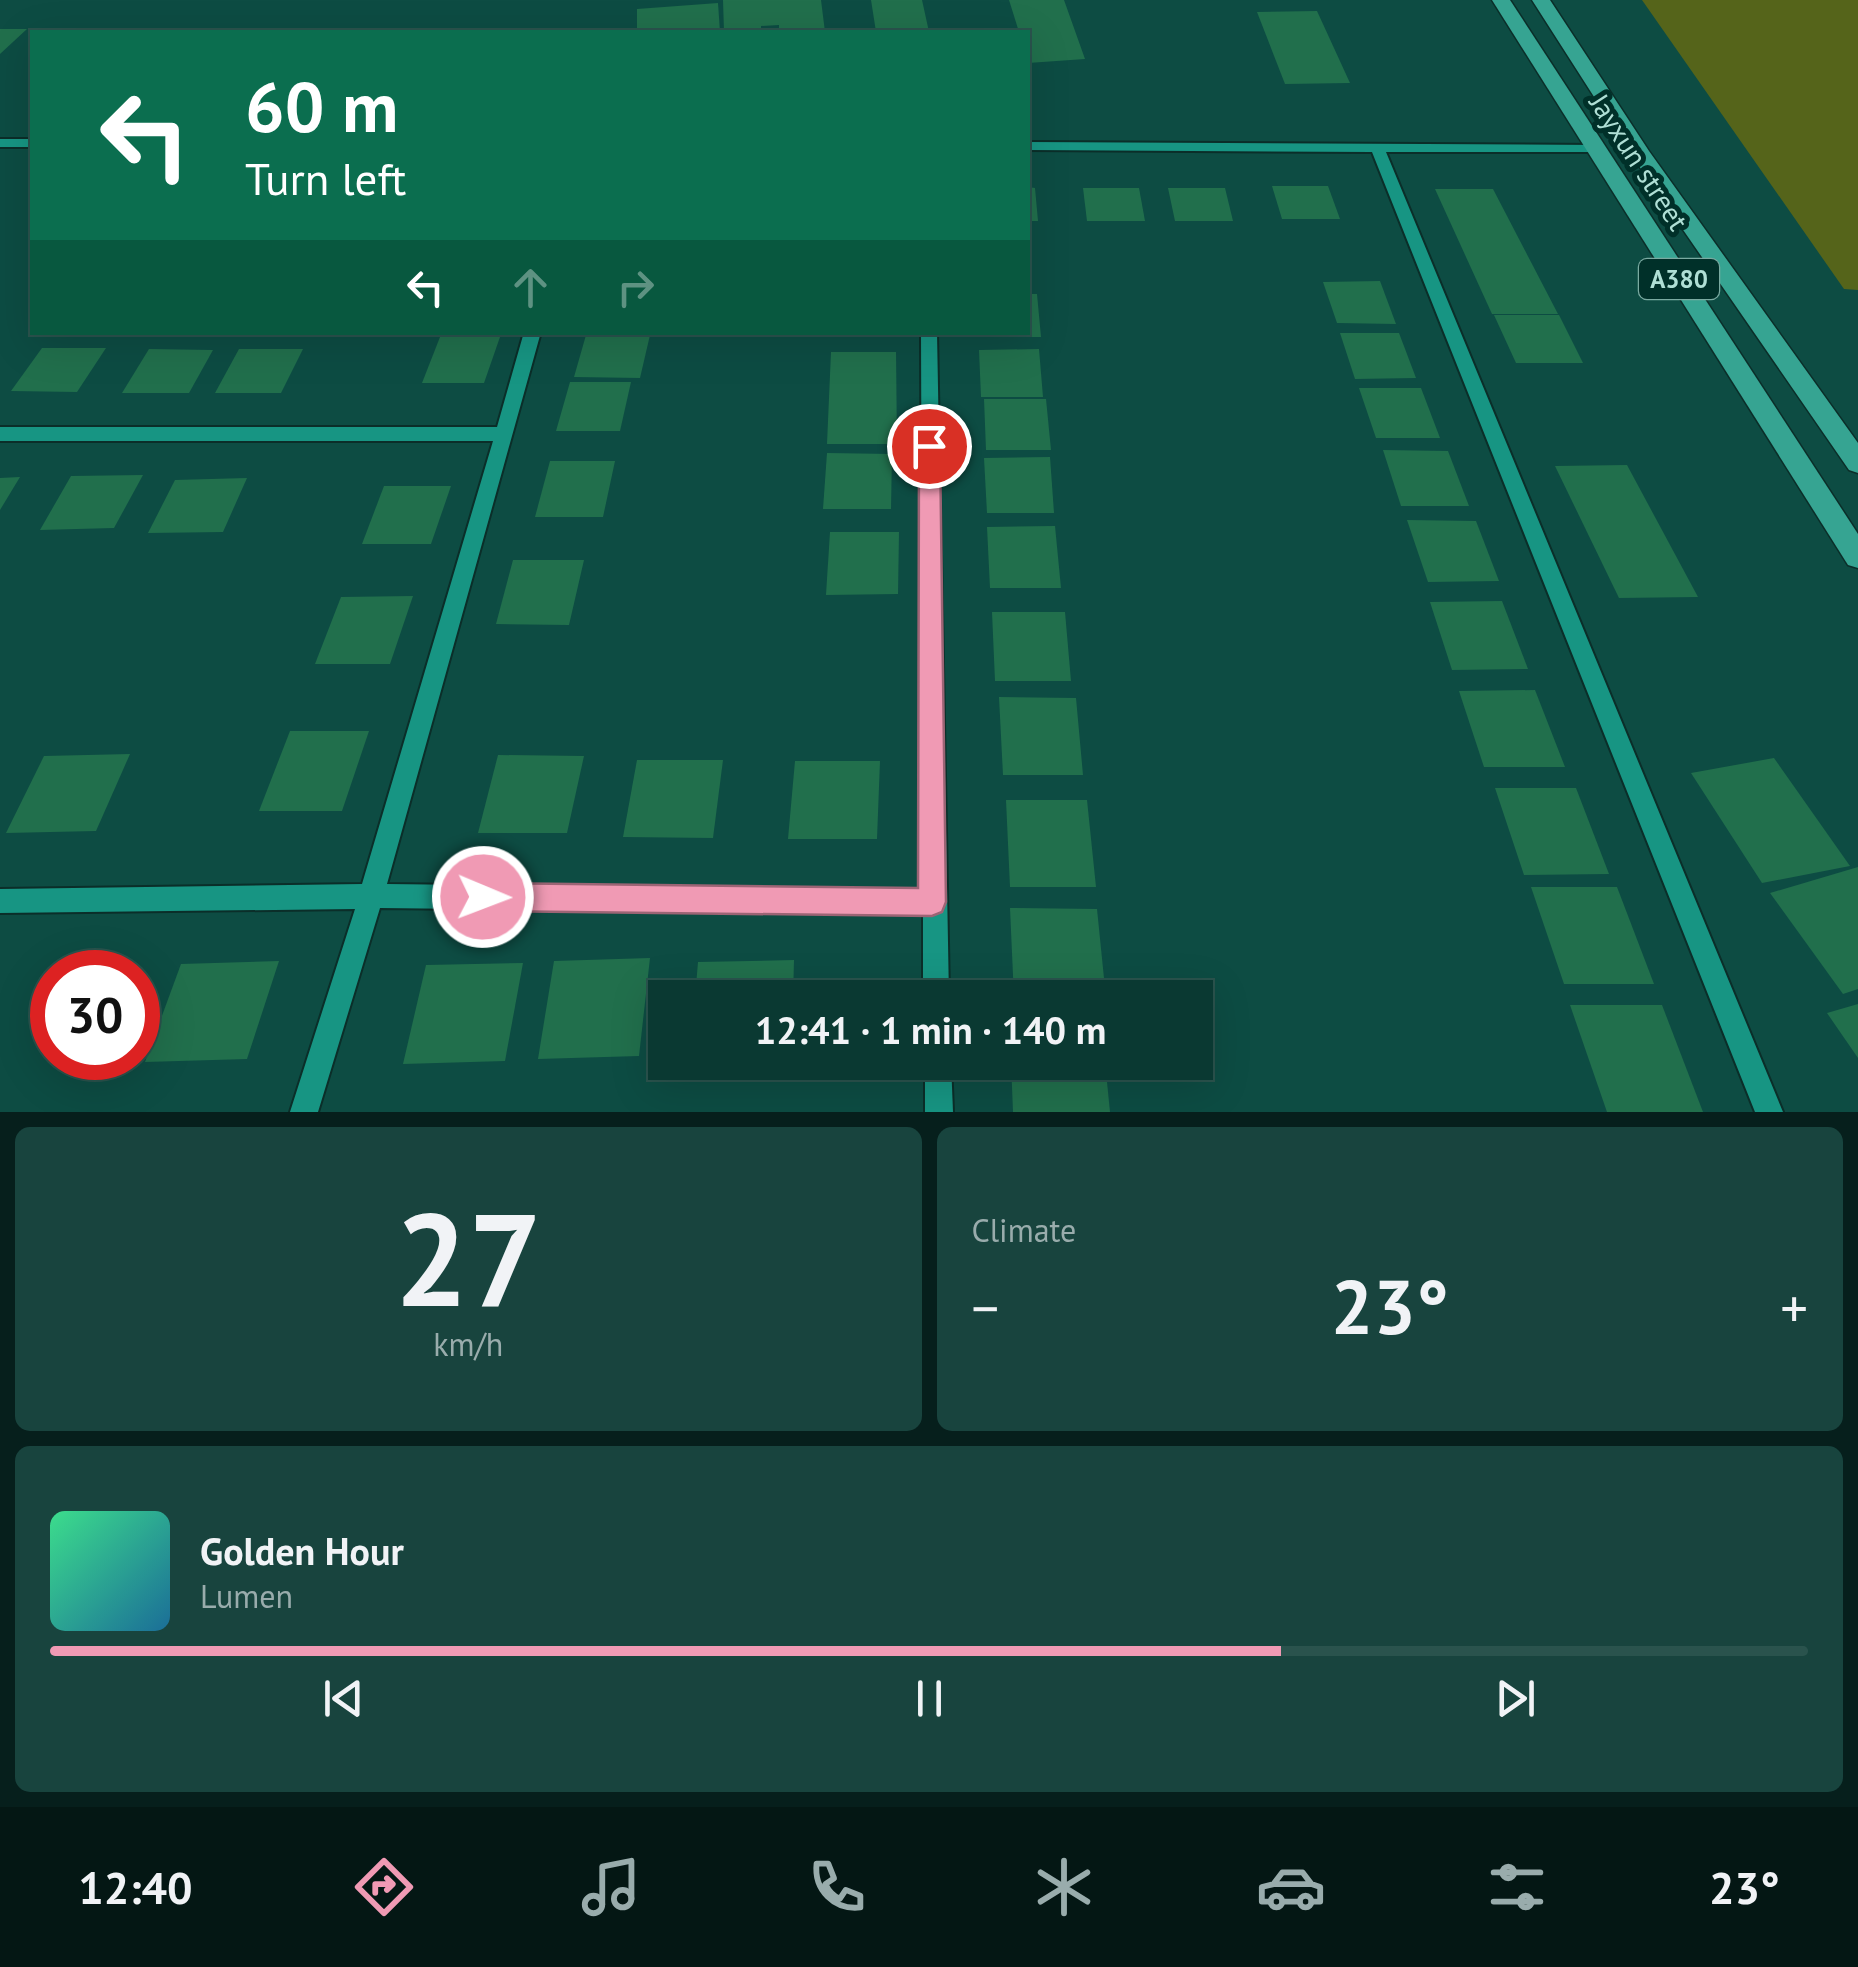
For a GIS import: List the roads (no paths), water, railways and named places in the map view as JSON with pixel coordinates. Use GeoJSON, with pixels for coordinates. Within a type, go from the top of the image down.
{"type":"FeatureCollection","features":[{"type":"Feature","properties":{"kind":"highway","name":"Jayxun street"},"geometry":{"type":"LineString","coordinates":[[1501,0],[1858,557]]}},
{"type":"Feature","properties":{"kind":"highway","name":"Jayxun street"},"geometry":{"type":"LineString","coordinates":[[1540,0],[1640,153],[1858,463]]}},
{"type":"Feature","properties":{"kind":"street"},"geometry":{"type":"LineString","coordinates":[[0,143],[30,143]]}},
{"type":"Feature","properties":{"kind":"street"},"geometry":{"type":"LineString","coordinates":[[1030,146],[1593,148]]}},
{"type":"Feature","properties":{"kind":"street"},"geometry":{"type":"LineString","coordinates":[[1378,147],[1769,1112]]}},
{"type":"Feature","properties":{"kind":"street"},"geometry":{"type":"LineString","coordinates":[[304,1112],[371,896],[533,335]]}},
{"type":"Feature","properties":{"kind":"street"},"geometry":{"type":"LineString","coordinates":[[928,335],[935,980]]}},
{"type":"Feature","properties":{"kind":"street"},"geometry":{"type":"LineString","coordinates":[[0,434],[504,434]]}},
{"type":"Feature","properties":{"kind":"street"},"geometry":{"type":"LineString","coordinates":[[0,901],[371,896],[932,902]]}},
{"type":"Feature","properties":{"kind":"street"},"geometry":{"type":"LineString","coordinates":[[939,1080],[940,1112]]}}]}
